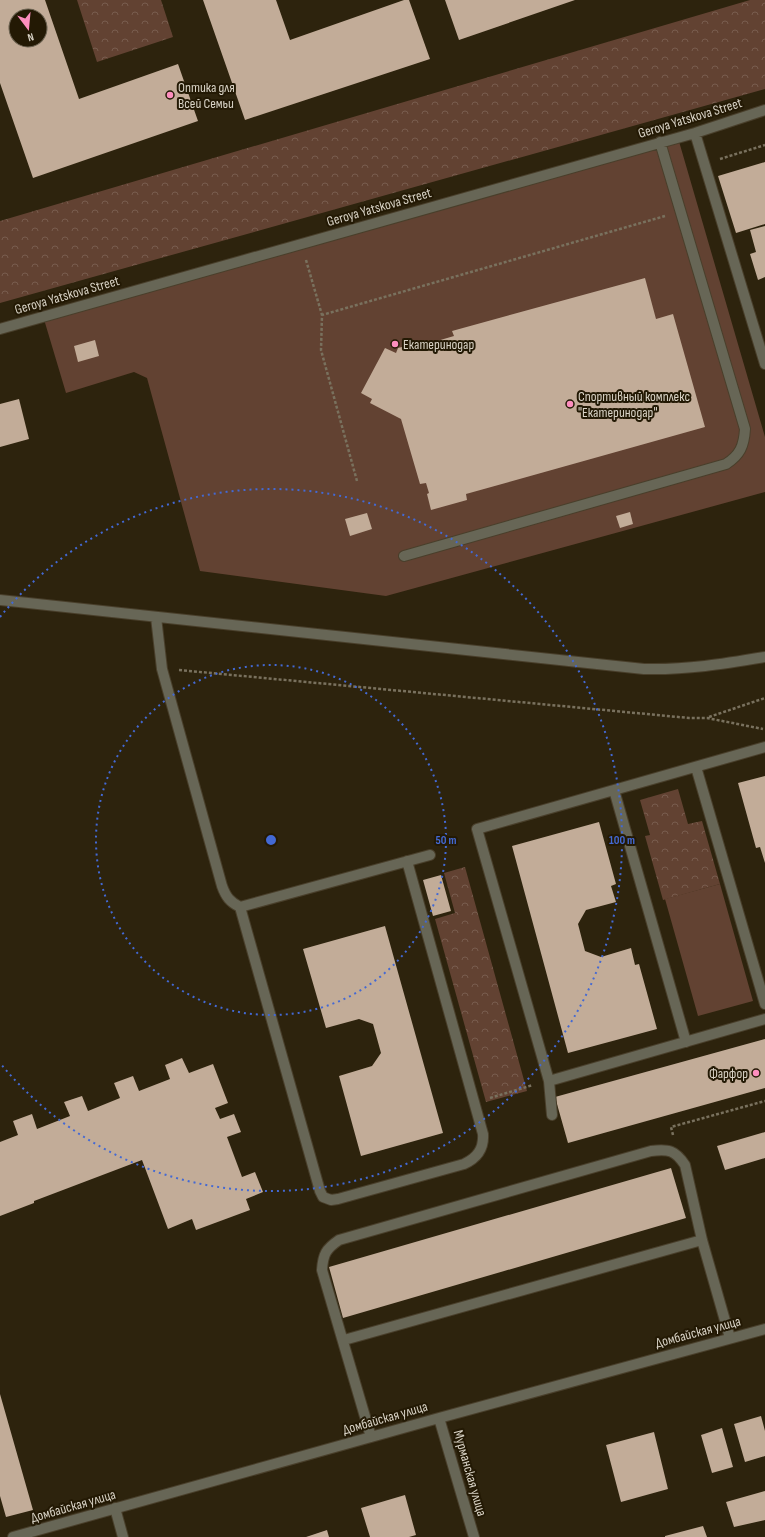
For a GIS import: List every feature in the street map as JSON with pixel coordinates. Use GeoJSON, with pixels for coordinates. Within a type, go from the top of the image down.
{"type":"FeatureCollection","features":[{"type":"Feature","properties":{"kind":"street","name":"Geroya Yatskova Street"},"geometry":{"type":"LineString","coordinates":[[0,329],[695,133],[765,110]]}},
{"type":"Feature","properties":{"kind":"street"},"geometry":{"type":"LineString","coordinates":[[695,133],[765,364]]}},
{"type":"Feature","properties":{"kind":"street"},"geometry":{"type":"LineString","coordinates":[[404,556],[726,464],[736,458],[744,441],[745,429],[660,142]]}},
{"type":"Feature","properties":{"kind":"street"},"geometry":{"type":"LineString","coordinates":[[0,600],[644,669],[674,670],[706,667],[765,656]]}},
{"type":"Feature","properties":{"kind":"street"},"geometry":{"type":"LineString","coordinates":[[156,617],[162,669],[222,886],[232,903],[240,907],[430,855]]}},
{"type":"Feature","properties":{"kind":"street"},"geometry":{"type":"LineString","coordinates":[[552,1115],[549,1081],[477,829],[765,747]]}},
{"type":"Feature","properties":{"kind":"street"},"geometry":{"type":"LineString","coordinates":[[696,767],[765,1004]]}},
{"type":"Feature","properties":{"kind":"street"},"geometry":{"type":"LineString","coordinates":[[614,790],[686,1042]]}},
{"type":"Feature","properties":{"kind":"street"},"geometry":{"type":"LineString","coordinates":[[240,907],[320,1191],[323,1197],[331,1200],[338,1199],[464,1164],[472,1160],[479,1153],[483,1140],[407,861]]}},
{"type":"Feature","properties":{"kind":"street"},"geometry":{"type":"LineString","coordinates":[[549,1081],[765,1019]]}},
{"type":"Feature","properties":{"kind":"street"},"geometry":{"type":"LineString","coordinates":[[371,1437],[344,1340],[322,1270],[323,1258],[328,1248],[339,1240],[652,1151],[664,1149],[678,1155],[685,1165],[702,1240],[730,1338]]}},
{"type":"Feature","properties":{"kind":"street"},"geometry":{"type":"LineString","coordinates":[[344,1340],[702,1240]]}},
{"type":"Feature","properties":{"kind":"street","name":"Домбайская улица"},"geometry":{"type":"LineString","coordinates":[[13,1537],[765,1329]]}},
{"type":"Feature","properties":{"kind":"street","name":"Мурманская улица"},"geometry":{"type":"LineString","coordinates":[[439,1418],[474,1537]]}},
{"type":"Feature","properties":{"kind":"street"},"geometry":{"type":"LineString","coordinates":[[115,1508],[123,1537]]}},
{"type":"Feature","properties":{"kind":"path"},"geometry":{"type":"LineString","coordinates":[[705,163],[765,145]]}},
{"type":"Feature","properties":{"kind":"path"},"geometry":{"type":"LineString","coordinates":[[322,315],[681,211]]}},
{"type":"Feature","properties":{"kind":"path"},"geometry":{"type":"LineString","coordinates":[[301,244],[322,315],[321,350],[357,481]]}},
{"type":"Feature","properties":{"kind":"path"},"geometry":{"type":"LineString","coordinates":[[162,669],[707,718],[765,729]]}},
{"type":"Feature","properties":{"kind":"path"},"geometry":{"type":"LineString","coordinates":[[707,718],[765,698]]}},
{"type":"Feature","properties":{"kind":"path"},"geometry":{"type":"LineString","coordinates":[[474,1103],[528,1087]]}},
{"type":"Feature","properties":{"kind":"path"},"geometry":{"type":"LineString","coordinates":[[671,1127],[765,1101]]}},
{"type":"Feature","properties":{"kind":"green space"},"geometry":{"type":"Polygon","coordinates":[[[77,0],[161,0],[173,37],[97,62],[77,0]]]}},
{"type":"Feature","properties":{"kind":"green space"},"geometry":{"type":"Polygon","coordinates":[[[750,0],[765,0],[765,89],[0,303],[0,221],[750,0]]]}},
{"type":"Feature","properties":{"kind":"green space","name":"Екатеринодар"},"geometry":{"type":"Polygon","coordinates":[[[678,138],[765,437],[765,492],[386,596],[200,571],[147,378],[134,372],[66,393],[43,316],[678,138]]]}},
{"type":"Feature","properties":{"kind":"green space"},"geometry":{"type":"Polygon","coordinates":[[[678,789],[688,824],[702,821],[720,884],[663,900],[645,836],[650,835],[640,800],[678,789]]]}},
{"type":"Feature","properties":{"kind":"green space"},"geometry":{"type":"Polygon","coordinates":[[[465,867],[527,1091],[486,1102],[435,919],[455,913],[444,873],[465,867]]]}},
{"type":"Feature","properties":{"kind":"green space"},"geometry":{"type":"Polygon","coordinates":[[[720,884],[753,1001],[698,1016],[665,899],[720,884]]]}},
{"type":"Feature","properties":{"kind":"building"},"geometry":{"type":"Polygon","coordinates":[[[0,0],[45,0],[48,8],[8,8],[8,48],[48,48],[48,9],[79,99],[178,64],[198,121],[33,178],[0,83],[0,0]]]}},
{"type":"Feature","properties":{"kind":"building"},"geometry":{"type":"Polygon","coordinates":[[[203,0],[276,0],[290,40],[404,0],[409,0],[430,59],[245,120],[203,0]]]}},
{"type":"Feature","properties":{"kind":"building"},"geometry":{"type":"Polygon","coordinates":[[[445,0],[575,0],[459,40],[445,0]]]}},
{"type":"Feature","properties":{"kind":"building"},"geometry":{"type":"Polygon","coordinates":[[[765,162],[765,224],[736,233],[718,176],[765,162]]]}},
{"type":"Feature","properties":{"kind":"building"},"geometry":{"type":"Polygon","coordinates":[[[765,226],[765,277],[758,280],[750,254],[756,252],[750,230],[765,226]]]}},
{"type":"Feature","properties":{"kind":"building","name":"Спортивный комплекс \"Екатеринодар\""},"geometry":{"type":"Polygon","coordinates":[[[645,278],[656,319],[673,314],[705,427],[466,494],[467,500],[431,510],[426,483],[420,484],[401,419],[370,403],[372,399],[361,393],[385,348],[396,353],[398,348],[417,343],[420,346],[454,336],[452,331],[645,278]]]}},
{"type":"Feature","properties":{"kind":"building"},"geometry":{"type":"Polygon","coordinates":[[[95,340],[99,356],[78,362],[74,346],[95,340]]]}},
{"type":"Feature","properties":{"kind":"building"},"geometry":{"type":"Polygon","coordinates":[[[19,399],[29,439],[0,447],[0,404],[19,399]]]}},
{"type":"Feature","properties":{"kind":"building"},"geometry":{"type":"Polygon","coordinates":[[[630,512],[633,524],[620,528],[616,516],[630,512]]]}},
{"type":"Feature","properties":{"kind":"building"},"geometry":{"type":"Polygon","coordinates":[[[367,513],[372,529],[350,536],[345,519],[367,513]]]}},
{"type":"Feature","properties":{"kind":"building"},"geometry":{"type":"Polygon","coordinates":[[[765,776],[765,863],[760,847],[756,848],[738,783],[765,776]]]}},
{"type":"Feature","properties":{"kind":"building"},"geometry":{"type":"Polygon","coordinates":[[[599,822],[616,884],[611,886],[616,902],[586,910],[578,924],[585,951],[601,957],[631,948],[635,965],[639,964],[657,1029],[568,1053],[512,846],[599,822]]]}},
{"type":"Feature","properties":{"kind":"building"},"geometry":{"type":"Polygon","coordinates":[[[441,875],[451,911],[433,916],[423,880],[441,875]]]}},
{"type":"Feature","properties":{"kind":"building"},"geometry":{"type":"Polygon","coordinates":[[[385,926],[443,1133],[361,1156],[339,1076],[372,1066],[381,1053],[373,1024],[359,1019],[326,1028],[303,949],[385,926]]]}},
{"type":"Feature","properties":{"kind":"building"},"geometry":{"type":"Polygon","coordinates":[[[765,1039],[765,1088],[568,1143],[555,1097],[765,1039]]]}},
{"type":"Feature","properties":{"kind":"building"},"geometry":{"type":"Polygon","coordinates":[[[182,1058],[189,1073],[213,1064],[228,1103],[215,1108],[220,1119],[234,1114],[241,1132],[227,1137],[242,1177],[255,1172],[263,1192],[246,1199],[250,1210],[196,1230],[192,1219],[168,1229],[142,1160],[34,1201],[34,1203],[0,1216],[0,1142],[18,1135],[13,1121],[32,1114],[37,1129],[70,1116],[64,1102],[82,1096],[88,1111],[120,1098],[114,1083],[133,1076],[139,1091],[170,1079],[165,1065],[182,1058]]]}},
{"type":"Feature","properties":{"kind":"building"},"geometry":{"type":"Polygon","coordinates":[[[765,1132],[765,1158],[725,1170],[717,1146],[765,1132]]]}},
{"type":"Feature","properties":{"kind":"building"},"geometry":{"type":"Polygon","coordinates":[[[671,1168],[686,1218],[343,1318],[329,1267],[671,1168]]]}},
{"type":"Feature","properties":{"kind":"building"},"geometry":{"type":"Polygon","coordinates":[[[0,1394],[33,1510],[6,1517],[0,1496],[0,1394]]]}},
{"type":"Feature","properties":{"kind":"building"},"geometry":{"type":"Polygon","coordinates":[[[761,1416],[765,1431],[765,1456],[745,1462],[734,1424],[761,1416]]]}},
{"type":"Feature","properties":{"kind":"building"},"geometry":{"type":"Polygon","coordinates":[[[722,1428],[733,1467],[712,1473],[701,1435],[722,1428]]]}},
{"type":"Feature","properties":{"kind":"building"},"geometry":{"type":"Polygon","coordinates":[[[654,1432],[668,1489],[621,1502],[606,1445],[654,1432]]]}},
{"type":"Feature","properties":{"kind":"building"},"geometry":{"type":"Polygon","coordinates":[[[765,1491],[765,1520],[734,1527],[726,1502],[765,1491]]]}},
{"type":"Feature","properties":{"kind":"building"},"geometry":{"type":"Polygon","coordinates":[[[405,1495],[416,1535],[409,1537],[370,1537],[361,1508],[405,1495]]]}},
{"type":"Feature","properties":{"kind":"building"},"geometry":{"type":"Polygon","coordinates":[[[703,1526],[707,1537],[665,1537],[665,1536],[703,1526]]]}},
{"type":"Feature","properties":{"kind":"building"},"geometry":{"type":"Polygon","coordinates":[[[327,1530],[329,1537],[306,1537],[327,1530]]]}},
{"type":"Feature","properties":{"kind":"place","name":"Оптика для Всей Семьи"},"geometry":{"type":"Point","coordinates":[170,95]}},
{"type":"Feature","properties":{"kind":"place","name":"Екатеринодар"},"geometry":{"type":"Point","coordinates":[395,344]}},
{"type":"Feature","properties":{"kind":"place","name":"Спортивный комплекс \"Екатеринодар\""},"geometry":{"type":"Point","coordinates":[570,404]}},
{"type":"Feature","properties":{"kind":"place","name":"Фарфор"},"geometry":{"type":"Point","coordinates":[756,1073]}}]}
